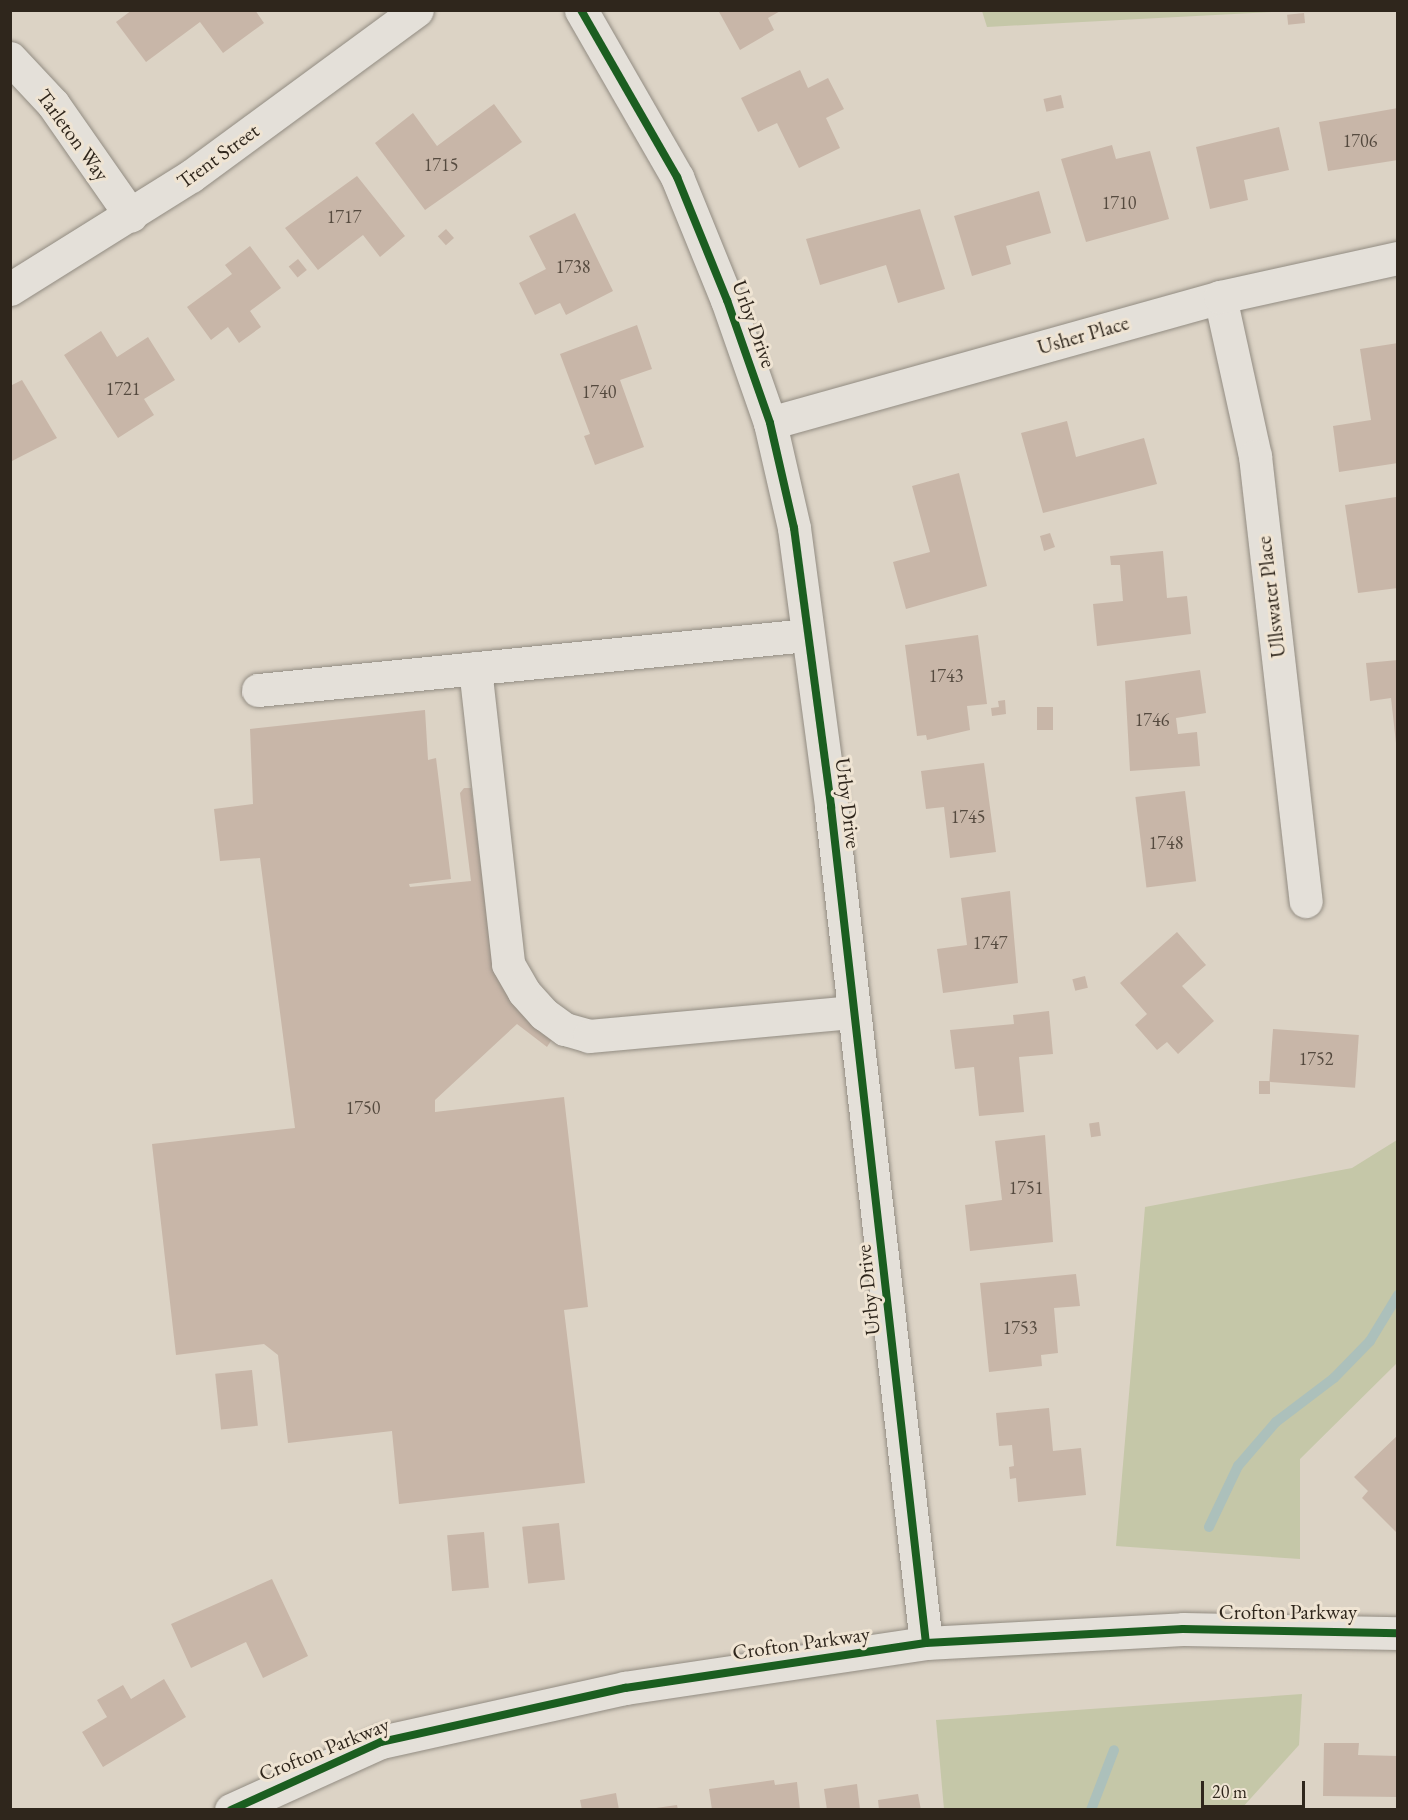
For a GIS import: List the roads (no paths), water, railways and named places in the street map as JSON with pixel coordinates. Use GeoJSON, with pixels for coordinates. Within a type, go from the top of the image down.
{"type":"FeatureCollection","features":[{"type":"Feature","properties":{"kind":"street","name":"Trent Street"},"geometry":{"type":"LineString","coordinates":[[10,289],[131,216],[417,10]]}},
{"type":"Feature","properties":{"kind":"street","name":"Urby Drive"},"geometry":{"type":"LineString","coordinates":[[581,10],[610,55],[676,177],[727,300],[770,423],[794,528],[854,1012],[926,1643]]}},
{"type":"Feature","properties":{"kind":"street","name":"Tarleton Way"},"geometry":{"type":"LineString","coordinates":[[10,58],[53,104],[131,216]]}},
{"type":"Feature","properties":{"kind":"street","name":"Usher Place"},"geometry":{"type":"LineString","coordinates":[[770,423],[1220,297],[1398,258]]}},
{"type":"Feature","properties":{"kind":"street","name":"Ullswater Place"},"geometry":{"type":"LineString","coordinates":[[1220,297],[1255,456],[1306,901]]}},
{"type":"Feature","properties":{"kind":"street"},"geometry":{"type":"LineString","coordinates":[[258,690],[807,635]]}},
{"type":"Feature","properties":{"kind":"street"},"geometry":{"type":"LineString","coordinates":[[475,668],[508,964],[524,992],[565,1029],[589,1036],[854,1012]]}},
{"type":"Feature","properties":{"kind":"street","name":"Crofton Parkway"},"geometry":{"type":"LineString","coordinates":[[231,1809],[381,1742],[460,1721],[625,1688],[926,1643],[1183,1629],[1398,1633]]}},
{"type":"Feature","properties":{"kind":"waterway"},"geometry":{"type":"LineString","coordinates":[[1209,1527],[1238,1466],[1276,1422],[1334,1378],[1370,1341],[1398,1295]]}},
{"type":"Feature","properties":{"kind":"waterway"},"geometry":{"type":"LineString","coordinates":[[1091,1810],[1114,1750]]}}]}
